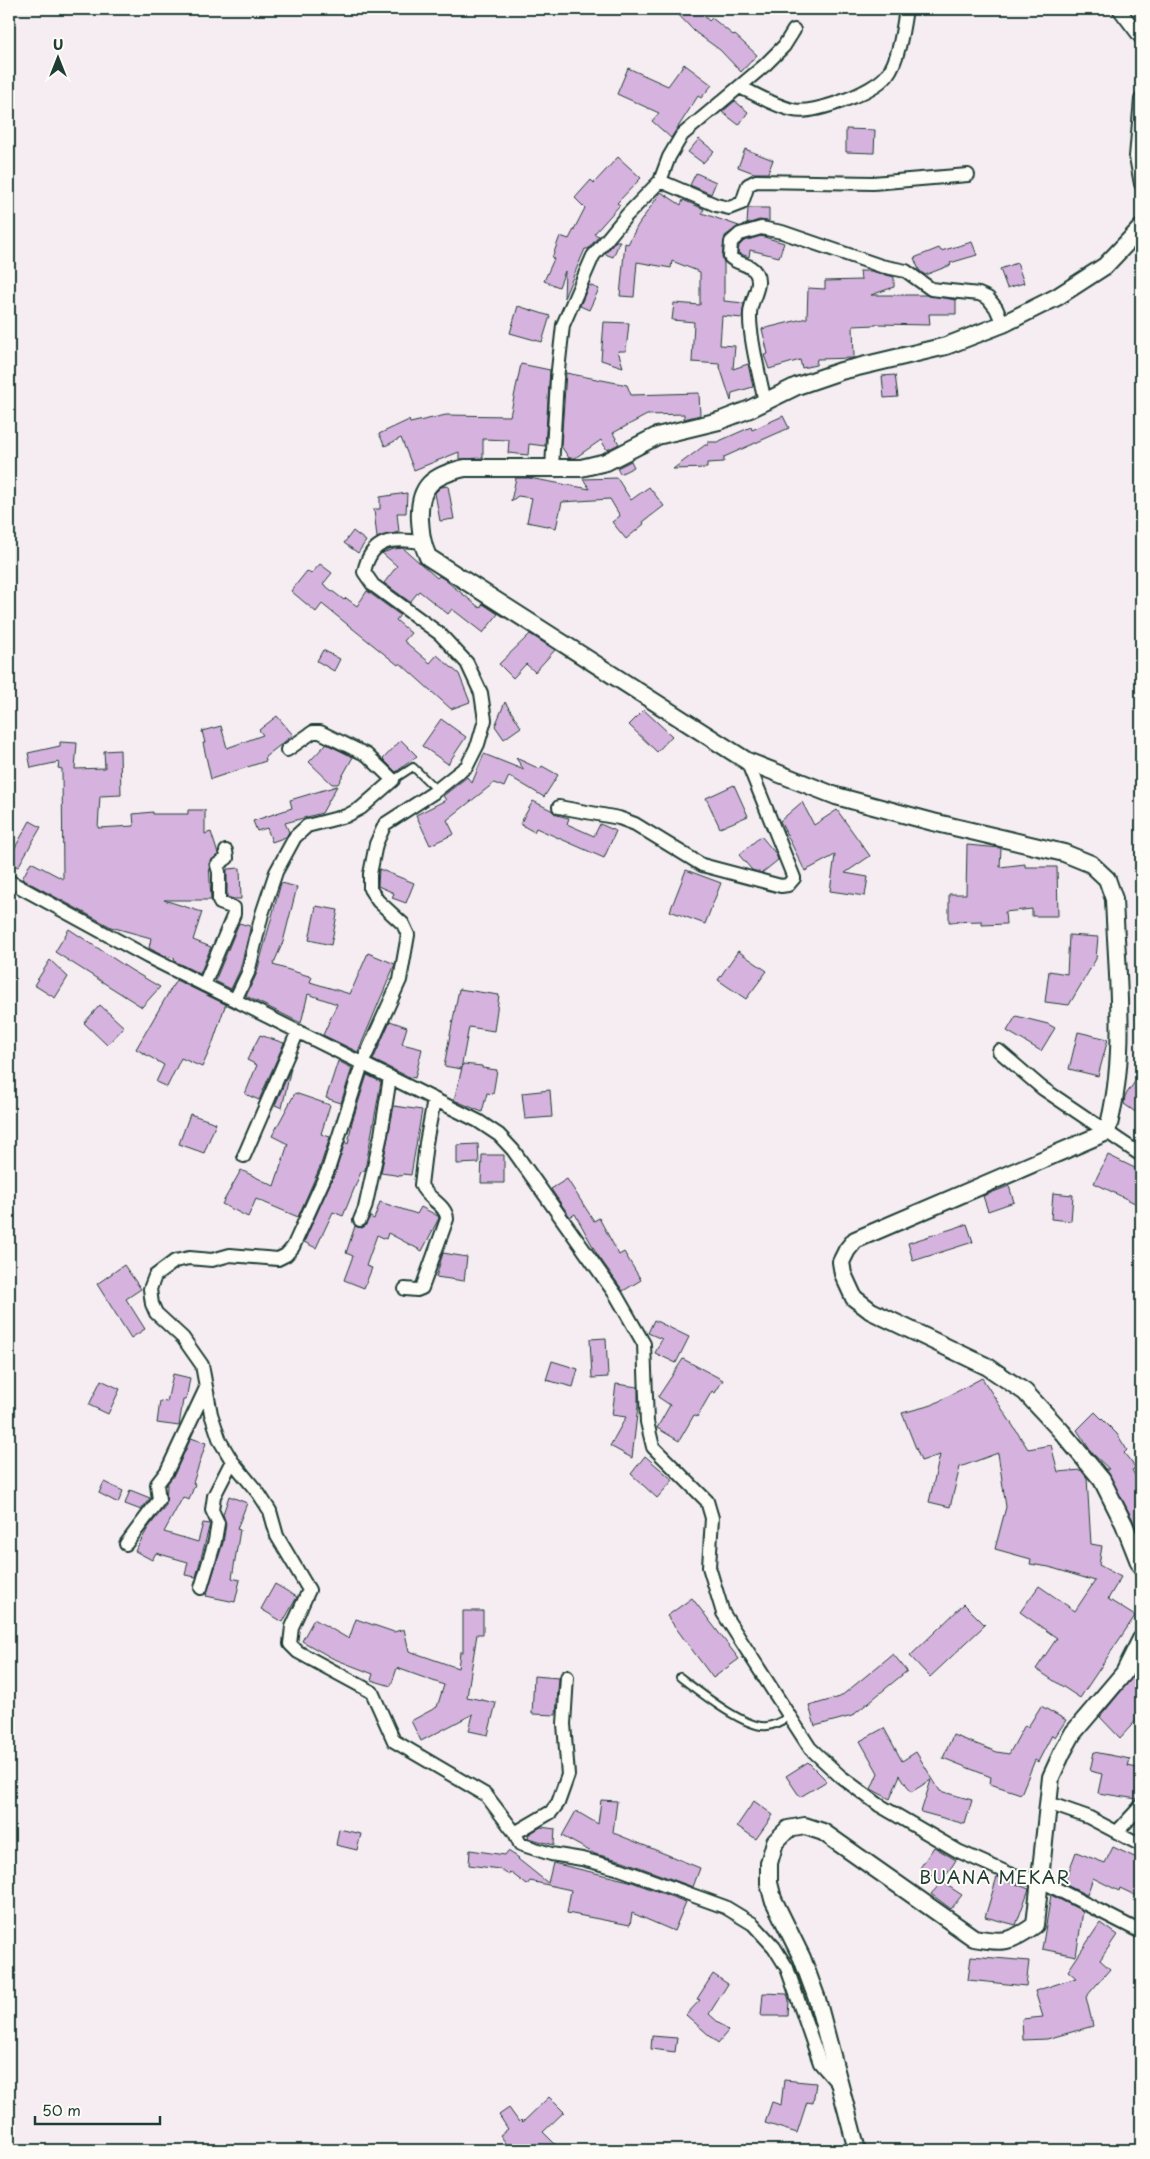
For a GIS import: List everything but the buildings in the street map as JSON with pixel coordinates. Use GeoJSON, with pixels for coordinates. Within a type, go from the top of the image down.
{"type":"FeatureCollection","features":[{"type":"Feature","properties":{"kind":"street"},"geometry":{"type":"LineString","coordinates":[[740,87],[788,109],[802,111],[824,108],[873,87],[892,68],[901,40],[906,9]]}},
{"type":"Feature","properties":{"kind":"street"},"geometry":{"type":"LineString","coordinates":[[1119,9],[1141,38]]}},
{"type":"Feature","properties":{"kind":"street"},"geometry":{"type":"LineString","coordinates":[[552,468],[556,379],[563,325],[593,256],[627,215],[660,182],[669,157],[682,135],[740,87],[784,46],[794,30]]}},
{"type":"Feature","properties":{"kind":"street"},"geometry":{"type":"LineString","coordinates":[[1141,99],[1136,157],[1141,184]]}},
{"type":"Feature","properties":{"kind":"street"},"geometry":{"type":"LineString","coordinates":[[660,182],[716,206],[729,208],[742,203],[748,185],[756,181],[873,183],[968,175]]}},
{"type":"Feature","properties":{"kind":"street"},"geometry":{"type":"LineString","coordinates":[[765,402],[749,321],[752,301],[759,284],[750,266],[736,263],[730,257],[731,242],[740,234],[762,228],[782,232],[881,266],[906,271],[931,289],[979,294],[988,298],[996,308],[1003,324]]}},
{"type":"Feature","properties":{"kind":"street"},"geometry":{"type":"LineString","coordinates":[[1107,1132],[1112,1112],[1120,1030],[1114,899],[1107,879],[1091,864],[1064,852],[933,822],[836,796],[747,761],[428,557],[421,542],[419,504],[426,488],[448,472],[465,468],[581,468],[606,462],[657,436],[719,421],[797,386],[841,371],[946,346],[1003,324],[1057,297],[1105,266],[1141,228]]}},
{"type":"Feature","properties":{"kind":"street"},"geometry":{"type":"LineString","coordinates":[[421,542],[403,540],[384,542],[372,550],[366,562],[364,572],[373,585],[440,634],[467,663],[481,693],[485,720],[478,744],[467,766],[437,790],[386,824],[376,844],[370,874],[370,889],[378,901],[403,924],[408,935],[400,980],[362,1064],[328,1170],[292,1247],[286,1255],[278,1259],[236,1255],[212,1260],[188,1258],[175,1261],[155,1276],[150,1289],[152,1304],[156,1313],[183,1338],[202,1365],[214,1427],[232,1461],[260,1494],[270,1511],[277,1536],[309,1590],[292,1627],[290,1644],[298,1652],[372,1692],[394,1741],[486,1795],[515,1833],[520,1844],[551,1854],[582,1859],[620,1869],[725,1907],[754,1924],[774,1947],[787,1968],[820,2063],[841,2088]]}},
{"type":"Feature","properties":{"kind":"street"},"geometry":{"type":"LineString","coordinates":[[236,1000],[248,973],[262,914],[276,872],[295,836],[308,826],[346,816],[362,808],[394,780],[367,755],[320,732],[313,732],[287,750]]}},
{"type":"Feature","properties":{"kind":"street"},"geometry":{"type":"LineString","coordinates":[[559,807],[619,818],[635,824],[702,865],[781,886],[788,885],[794,878],[747,761]]}},
{"type":"Feature","properties":{"kind":"street"},"geometry":{"type":"LineString","coordinates":[[204,985],[234,914],[234,908],[220,903],[219,900],[220,872],[217,866],[227,858],[226,851]]}},
{"type":"Feature","properties":{"kind":"street"},"geometry":{"type":"LineString","coordinates":[[9,881],[148,957],[478,1121],[499,1136],[513,1150],[616,1295],[644,1344],[647,1422],[653,1447],[706,1501],[712,1518],[709,1567],[723,1613],[788,1717],[810,1748],[840,1776],[879,1805],[958,1851],[1010,1874],[1041,1880],[1141,1932]]}},
{"type":"Feature","properties":{"kind":"street"},"geometry":{"type":"LineString","coordinates":[[244,1156],[298,1031]]}},
{"type":"Feature","properties":{"kind":"street"},"geometry":{"type":"LineString","coordinates":[[999,1051],[1042,1088],[1141,1155]]}},
{"type":"Feature","properties":{"kind":"street"},"geometry":{"type":"LineString","coordinates":[[360,1220],[365,1208],[381,1135],[390,1078]]}},
{"type":"Feature","properties":{"kind":"street"},"geometry":{"type":"LineString","coordinates":[[405,1289],[418,1290],[422,1288],[447,1219],[445,1211],[424,1192],[421,1185],[434,1100]]}},
{"type":"Feature","properties":{"kind":"street"},"geometry":{"type":"LineString","coordinates":[[1107,1132],[856,1240],[847,1250],[841,1262],[842,1274],[854,1298],[871,1311],[988,1367],[1025,1392],[1062,1432],[1102,1480],[1124,1524],[1141,1567]]}},
{"type":"Feature","properties":{"kind":"street"},"geometry":{"type":"LineString","coordinates":[[126,1544],[159,1500],[157,1484],[167,1471],[206,1388]]}},
{"type":"Feature","properties":{"kind":"street"},"geometry":{"type":"LineString","coordinates":[[201,1588],[215,1541],[218,1523],[212,1510],[214,1496],[232,1461]]}},
{"type":"Feature","properties":{"kind":"street"},"geometry":{"type":"LineString","coordinates":[[857,2150],[817,1999],[802,1958],[773,1899],[769,1883],[770,1863],[775,1842],[788,1829],[805,1826],[823,1832],[954,1926],[974,1938],[998,1942],[1018,1937],[1034,1925],[1041,1880],[1051,1777],[1073,1733],[1124,1673],[1141,1639]]}},
{"type":"Feature","properties":{"kind":"street"},"geometry":{"type":"LineString","coordinates":[[515,1833],[551,1812],[558,1803],[568,1775],[564,1724],[567,1677]]}},
{"type":"Feature","properties":{"kind":"street"},"geometry":{"type":"LineString","coordinates":[[1048,1803],[1088,1817],[1141,1845]]}},
{"type":"Feature","properties":{"kind":"street"},"geometry":{"type":"LineString","coordinates":[[1117,1832],[1141,1806]]}},
{"type":"Feature","properties":{"kind":"lane"},"geometry":{"type":"LineString","coordinates":[[394,780],[413,767],[437,790]]}},
{"type":"Feature","properties":{"kind":"lane"},"geometry":{"type":"LineString","coordinates":[[680,1676],[705,1696],[733,1714],[756,1725],[766,1726],[788,1717]]}},
{"type":"Feature","properties":{"kind":"district","name":"BUANA MEKAR"},"geometry":{"type":"Point","coordinates":[995,1876]}}]}
